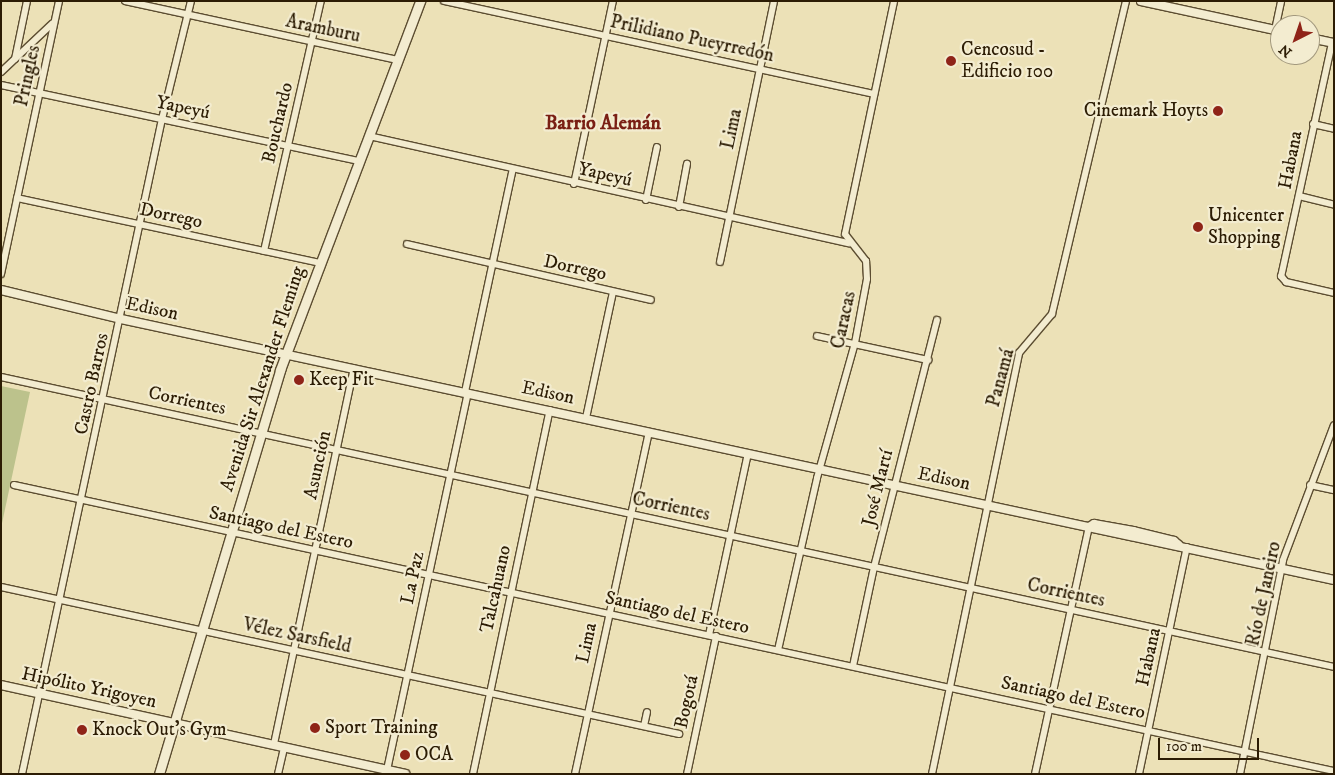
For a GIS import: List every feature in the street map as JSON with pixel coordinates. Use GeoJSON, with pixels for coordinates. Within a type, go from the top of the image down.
{"type":"FeatureCollection","features":[{"type":"Feature","properties":{"kind":"main road","name":"Avenida Sir Alexander Fleming"},"geometry":{"type":"LineString","coordinates":[[159,774],[260,432],[285,355],[420,1]]}},
{"type":"Feature","properties":{"kind":"street"},"geometry":{"type":"LineString","coordinates":[[14,60],[27,1]]}},
{"type":"Feature","properties":{"kind":"street","name":"Pringles"},"geometry":{"type":"LineString","coordinates":[[1,274],[59,1]]}},
{"type":"Feature","properties":{"kind":"street","name":"Aramburu"},"geometry":{"type":"LineString","coordinates":[[125,1],[398,60]]}},
{"type":"Feature","properties":{"kind":"street","name":"Castro Barros"},"geometry":{"type":"LineString","coordinates":[[22,774],[121,319],[162,119],[191,1]]}},
{"type":"Feature","properties":{"kind":"street","name":"Bouchardo"},"geometry":{"type":"LineString","coordinates":[[264,251],[321,1]]}},
{"type":"Feature","properties":{"kind":"street","name":"Prilidiano Pueyrredón"},"geometry":{"type":"LineString","coordinates":[[444,1],[874,94]]}},
{"type":"Feature","properties":{"kind":"street"},"geometry":{"type":"LineString","coordinates":[[574,184],[613,1]]}},
{"type":"Feature","properties":{"kind":"street","name":"Lima"},"geometry":{"type":"LineString","coordinates":[[720,262],[774,1]]}},
{"type":"Feature","properties":{"kind":"street"},"geometry":{"type":"LineString","coordinates":[[849,243],[844,234],[894,1]]}},
{"type":"Feature","properties":{"kind":"street","name":"Panamá"},"geometry":{"type":"LineString","coordinates":[[932,774],[1019,353],[1052,314],[1126,1]]}},
{"type":"Feature","properties":{"kind":"street"},"geometry":{"type":"LineString","coordinates":[[1141,1],[1163,4],[1270,28]]}},
{"type":"Feature","properties":{"kind":"street"},"geometry":{"type":"LineString","coordinates":[[1279,15],[1281,1]]}},
{"type":"Feature","properties":{"kind":"street"},"geometry":{"type":"LineString","coordinates":[[1,72],[54,22]]}},
{"type":"Feature","properties":{"kind":"street"},"geometry":{"type":"LineString","coordinates":[[1320,40],[1333,43]]}},
{"type":"Feature","properties":{"kind":"street","name":"Habana"},"geometry":{"type":"LineString","coordinates":[[1333,43],[1281,268],[1286,282],[1334,293]]}},
{"type":"Feature","properties":{"kind":"street","name":"Yapeyú"},"geometry":{"type":"LineString","coordinates":[[1,84],[358,161]]}},
{"type":"Feature","properties":{"kind":"street"},"geometry":{"type":"LineString","coordinates":[[1313,124],[1334,129]]}},
{"type":"Feature","properties":{"kind":"street","name":"Yapeyú"},"geometry":{"type":"LineString","coordinates":[[369,136],[574,184],[849,243]]}},
{"type":"Feature","properties":{"kind":"street"},"geometry":{"type":"LineString","coordinates":[[646,200],[657,147]]}},
{"type":"Feature","properties":{"kind":"street"},"geometry":{"type":"LineString","coordinates":[[679,207],[688,164]]}},
{"type":"Feature","properties":{"kind":"street","name":"La Paz"},"geometry":{"type":"LineString","coordinates":[[387,770],[451,474],[490,265],[512,169]]}},
{"type":"Feature","properties":{"kind":"street"},"geometry":{"type":"LineString","coordinates":[[1299,196],[1334,205]]}},
{"type":"Feature","properties":{"kind":"street","name":"Dorrego"},"geometry":{"type":"LineString","coordinates":[[17,198],[319,262]]}},
{"type":"Feature","properties":{"kind":"street","name":"Caracas"},"geometry":{"type":"LineString","coordinates":[[778,650],[799,550],[855,343],[868,266],[861,252],[849,243]]}},
{"type":"Feature","properties":{"kind":"street","name":"Dorrego"},"geometry":{"type":"LineString","coordinates":[[407,244],[490,265],[651,300]]}},
{"type":"Feature","properties":{"kind":"street","name":"Edison"},"geometry":{"type":"LineString","coordinates":[[1,290],[285,355],[354,368],[1089,527],[1094,524],[1122,529],[1174,541],[1178,545],[1334,580]]}},
{"type":"Feature","properties":{"kind":"street"},"geometry":{"type":"LineString","coordinates":[[586,418],[613,292]]}},
{"type":"Feature","properties":{"kind":"street","name":"José Martí"},"geometry":{"type":"LineString","coordinates":[[853,666],[874,567],[937,320]]}},
{"type":"Feature","properties":{"kind":"street"},"geometry":{"type":"LineString","coordinates":[[816,336],[928,360]]}},
{"type":"Feature","properties":{"kind":"street","name":"Asunción"},"geometry":{"type":"LineString","coordinates":[[274,744],[354,368]]}},
{"type":"Feature","properties":{"kind":"street","name":"Corrientes"},"geometry":{"type":"LineString","coordinates":[[1,377],[1334,667]]}},
{"type":"Feature","properties":{"kind":"street","name":"Talcahuano"},"geometry":{"type":"LineString","coordinates":[[472,774],[550,410]]}},
{"type":"Feature","properties":{"kind":"street","name":"Río de Janeiro"},"geometry":{"type":"LineString","coordinates":[[1240,774],[1282,569],[1310,485],[1334,425]]}},
{"type":"Feature","properties":{"kind":"street","name":"Lima"},"geometry":{"type":"LineString","coordinates":[[574,774],[649,432]]}},
{"type":"Feature","properties":{"kind":"street"},"geometry":{"type":"LineString","coordinates":[[709,635],[748,453]]}},
{"type":"Feature","properties":{"kind":"street","name":"Santiago del Estero"},"geometry":{"type":"LineString","coordinates":[[14,485],[230,533],[950,686],[1334,771]]}},
{"type":"Feature","properties":{"kind":"street"},"geometry":{"type":"LineString","coordinates":[[1310,485],[1334,490]]}},
{"type":"Feature","properties":{"kind":"street"},"geometry":{"type":"LineString","coordinates":[[1035,774],[1089,527]]}},
{"type":"Feature","properties":{"kind":"street","name":"Habana"},"geometry":{"type":"LineString","coordinates":[[1139,774],[1187,547]]}},
{"type":"Feature","properties":{"kind":"street","name":"Vélez Sarsfield"},"geometry":{"type":"LineString","coordinates":[[1,587],[679,734]]}},
{"type":"Feature","properties":{"kind":"street","name":"Bogotá"},"geometry":{"type":"LineString","coordinates":[[687,774],[716,636]]}},
{"type":"Feature","properties":{"kind":"street","name":"Hipólito Yrigoyen"},"geometry":{"type":"LineString","coordinates":[[1,685],[405,774]]}},
{"type":"Feature","properties":{"kind":"street"},"geometry":{"type":"LineString","coordinates":[[644,726],[647,712]]}},
{"type":"Feature","properties":{"kind":"street"},"geometry":{"type":"LineString","coordinates":[[278,774],[284,747]]}},
{"type":"Feature","properties":{"kind":"green space"},"geometry":{"type":"Polygon","coordinates":[[[1,386],[30,392],[1,528],[1,386]]]}},
{"type":"Feature","properties":{"kind":"place","name":"Cencosud - Edificio 100"},"geometry":{"type":"Point","coordinates":[951,61]}},
{"type":"Feature","properties":{"kind":"place","name":"Cinemark Hoyts"},"geometry":{"type":"Point","coordinates":[1218,111]}},
{"type":"Feature","properties":{"kind":"place","name":"Unicenter Shopping"},"geometry":{"type":"Point","coordinates":[1198,227]}},
{"type":"Feature","properties":{"kind":"place","name":"Keep Fit"},"geometry":{"type":"Point","coordinates":[299,380]}},
{"type":"Feature","properties":{"kind":"place","name":"Sport Training"},"geometry":{"type":"Point","coordinates":[315,728]}},
{"type":"Feature","properties":{"kind":"place","name":"Knock Out's Gym"},"geometry":{"type":"Point","coordinates":[82,730]}},
{"type":"Feature","properties":{"kind":"place","name":"OCA"},"geometry":{"type":"Point","coordinates":[405,755]}},
{"type":"Feature","properties":{"kind":"district","name":"Barrio Alemán"},"geometry":{"type":"Point","coordinates":[603,123]}}]}
